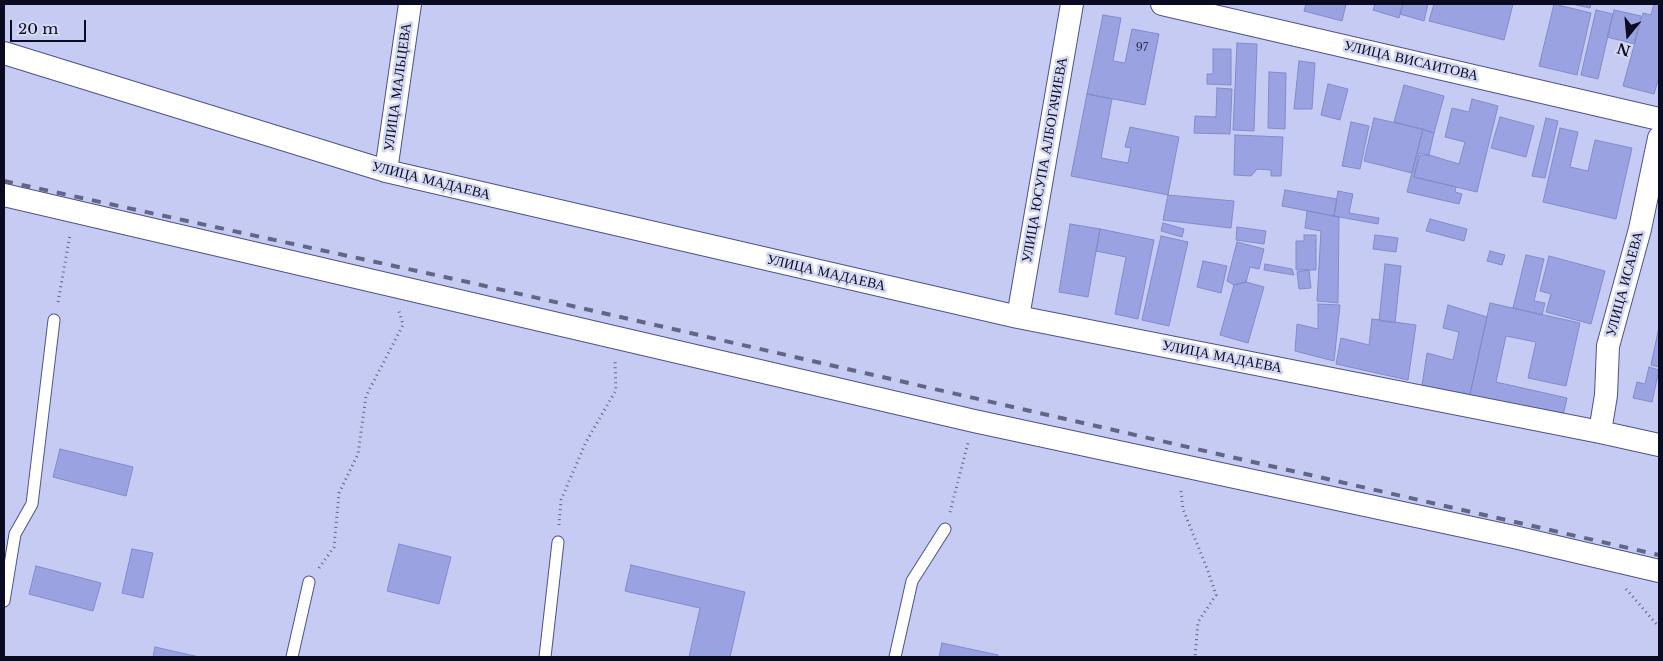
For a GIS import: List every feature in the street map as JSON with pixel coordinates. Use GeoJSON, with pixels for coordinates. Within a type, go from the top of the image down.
{"type":"FeatureCollection","features":[{"type":"Feature","properties":{"kind":"street","name":"УЛИЦА МАЛЬЦЕВА"},"geometry":{"type":"LineString","coordinates":[[386,171],[410,4]]}},
{"type":"Feature","properties":{"kind":"street","name":"УЛИЦА ЮСУПА АЛБОГАЧИЕВА"},"geometry":{"type":"LineString","coordinates":[[1018,317],[1072,4]]}},
{"type":"Feature","properties":{"kind":"street","name":"УЛИЦА ВИСАИТОВА"},"geometry":{"type":"LineString","coordinates":[[1162,4],[1659,119]]}},
{"type":"Feature","properties":{"kind":"street","name":"УЛИЦА МАДАЕВА"},"geometry":{"type":"LineString","coordinates":[[4,53],[386,171],[1018,317],[1600,432],[1659,446]]}},
{"type":"Feature","properties":{"kind":"street","name":"УЛИЦА ИСАЕВА"},"geometry":{"type":"LineString","coordinates":[[1600,432],[1606,395],[1608,346],[1640,229],[1659,138]]}},
{"type":"Feature","properties":{"kind":"street"},"geometry":{"type":"LineString","coordinates":[[4,195],[974,421],[1659,571]]}},
{"type":"Feature","properties":{"kind":"lane"},"geometry":{"type":"LineString","coordinates":[[4,601],[15,534],[32,504],[54,320]]}},
{"type":"Feature","properties":{"kind":"lane"},"geometry":{"type":"LineString","coordinates":[[895,657],[912,581],[945,530]]}},
{"type":"Feature","properties":{"kind":"lane"},"geometry":{"type":"LineString","coordinates":[[545,657],[558,542]]}},
{"type":"Feature","properties":{"kind":"lane"},"geometry":{"type":"LineString","coordinates":[[292,657],[309,582]]}},
{"type":"Feature","properties":{"kind":"path"},"geometry":{"type":"LineString","coordinates":[[54,320],[74,211]]}},
{"type":"Feature","properties":{"kind":"path"},"geometry":{"type":"LineString","coordinates":[[309,582],[334,547],[339,493],[358,454],[366,396],[403,324],[389,285]]}},
{"type":"Feature","properties":{"kind":"path"},"geometry":{"type":"LineString","coordinates":[[558,542],[561,500],[586,442],[616,390],[613,337]]}},
{"type":"Feature","properties":{"kind":"path"},"geometry":{"type":"LineString","coordinates":[[945,530],[974,421]]}},
{"type":"Feature","properties":{"kind":"path"},"geometry":{"type":"LineString","coordinates":[[1178,465],[1183,509],[1216,595],[1198,622],[1195,657]]}},
{"type":"Feature","properties":{"kind":"path"},"geometry":{"type":"LineString","coordinates":[[1604,558],[1630,594],[1659,627]]}},
{"type":"Feature","properties":{"kind":"building"},"geometry":{"type":"Polygon","coordinates":[[[1306,4],[1346,4],[1342,21],[1304,11],[1306,4]]]}},
{"type":"Feature","properties":{"kind":"building"},"geometry":{"type":"Polygon","coordinates":[[[1375,4],[1403,4],[1399,18],[1373,10],[1375,4]]]}},
{"type":"Feature","properties":{"kind":"building"},"geometry":{"type":"Polygon","coordinates":[[[1403,4],[1428,4],[1424,21],[1400,14],[1403,4]]]}},
{"type":"Feature","properties":{"kind":"building"},"geometry":{"type":"Polygon","coordinates":[[[1434,4],[1513,4],[1504,40],[1429,21],[1434,4]]]}},
{"type":"Feature","properties":{"kind":"building"},"geometry":{"type":"Polygon","coordinates":[[[1554,4],[1591,13],[1577,75],[1539,66],[1554,4]]]}},
{"type":"Feature","properties":{"kind":"building"},"geometry":{"type":"Polygon","coordinates":[[[1572,4],[1591,4],[1590,8],[1572,4]]]}},
{"type":"Feature","properties":{"kind":"building"},"geometry":{"type":"Polygon","coordinates":[[[1654,4],[1659,4],[1659,77],[1654,94],[1623,86],[1643,13],[1651,15],[1654,4]]]}},
{"type":"Feature","properties":{"kind":"building"},"geometry":{"type":"Polygon","coordinates":[[[1596,10],[1613,14],[1598,79],[1581,75],[1596,10]]]}},
{"type":"Feature","properties":{"kind":"building"},"geometry":{"type":"Polygon","coordinates":[[[1614,10],[1641,16],[1634,44],[1607,37],[1614,10]]]}},
{"type":"Feature","properties":{"kind":"building"},"geometry":{"type":"Polygon","coordinates":[[[1103,15],[1121,18],[1113,61],[1125,63],[1132,29],[1159,34],[1145,105],[1087,94],[1103,15]]]}},
{"type":"Feature","properties":{"kind":"building"},"geometry":{"type":"Polygon","coordinates":[[[1237,43],[1257,44],[1254,131],[1233,130],[1237,43]]]}},
{"type":"Feature","properties":{"kind":"building"},"geometry":{"type":"Polygon","coordinates":[[[1213,49],[1231,49],[1231,85],[1207,84],[1207,74],[1213,74],[1213,49]]]}},
{"type":"Feature","properties":{"kind":"building"},"geometry":{"type":"Polygon","coordinates":[[[1299,61],[1315,63],[1312,109],[1294,109],[1299,61]]]}},
{"type":"Feature","properties":{"kind":"building"},"geometry":{"type":"Polygon","coordinates":[[[1269,72],[1286,73],[1285,129],[1268,128],[1269,72]]]}},
{"type":"Feature","properties":{"kind":"building"},"geometry":{"type":"Polygon","coordinates":[[[1328,84],[1348,89],[1340,120],[1321,115],[1328,84]]]}},
{"type":"Feature","properties":{"kind":"building"},"geometry":{"type":"Polygon","coordinates":[[[1404,85],[1444,96],[1434,133],[1394,122],[1404,85]]]}},
{"type":"Feature","properties":{"kind":"building"},"geometry":{"type":"Polygon","coordinates":[[[1217,88],[1232,89],[1230,134],[1194,133],[1195,116],[1216,117],[1217,88]]]}},
{"type":"Feature","properties":{"kind":"building"},"geometry":{"type":"Polygon","coordinates":[[[1087,94],[1112,99],[1101,158],[1128,163],[1131,148],[1125,147],[1130,127],[1179,137],[1168,195],[1071,176],[1087,94]]]}},
{"type":"Feature","properties":{"kind":"building"},"geometry":{"type":"Polygon","coordinates":[[[1472,99],[1498,106],[1477,192],[1414,177],[1420,155],[1429,155],[1459,164],[1465,142],[1445,137],[1452,108],[1469,112],[1472,99]]]}},
{"type":"Feature","properties":{"kind":"building"},"geometry":{"type":"Polygon","coordinates":[[[1500,117],[1534,126],[1526,157],[1491,148],[1500,117]]]}},
{"type":"Feature","properties":{"kind":"building"},"geometry":{"type":"Polygon","coordinates":[[[1374,118],[1423,129],[1412,173],[1364,161],[1374,118]]]}},
{"type":"Feature","properties":{"kind":"building"},"geometry":{"type":"Polygon","coordinates":[[[1546,118],[1558,121],[1545,178],[1532,176],[1546,118]]]}},
{"type":"Feature","properties":{"kind":"building"},"geometry":{"type":"Polygon","coordinates":[[[1351,122],[1369,126],[1360,169],[1342,166],[1351,122]]]}},
{"type":"Feature","properties":{"kind":"building"},"geometry":{"type":"Polygon","coordinates":[[[1560,128],[1578,132],[1570,167],[1588,171],[1595,140],[1632,148],[1616,219],[1543,202],[1560,128]]]}},
{"type":"Feature","properties":{"kind":"building"},"geometry":{"type":"Polygon","coordinates":[[[1423,129],[1434,133],[1429,155],[1419,153],[1414,177],[1456,187],[1455,192],[1462,194],[1459,204],[1407,192],[1423,129]]]}},
{"type":"Feature","properties":{"kind":"building"},"geometry":{"type":"Polygon","coordinates":[[[1235,135],[1283,137],[1281,176],[1271,176],[1271,170],[1257,169],[1251,176],[1234,175],[1235,135]]]}},
{"type":"Feature","properties":{"kind":"building"},"geometry":{"type":"Polygon","coordinates":[[[1285,190],[1337,199],[1334,216],[1282,206],[1285,190]]]}},
{"type":"Feature","properties":{"kind":"building"},"geometry":{"type":"Polygon","coordinates":[[[1338,191],[1353,194],[1349,213],[1379,218],[1378,224],[1334,216],[1338,191]]]}},
{"type":"Feature","properties":{"kind":"building"},"geometry":{"type":"Polygon","coordinates":[[[1168,195],[1234,201],[1231,228],[1163,220],[1168,195]]]}},
{"type":"Feature","properties":{"kind":"building"},"geometry":{"type":"Polygon","coordinates":[[[1307,211],[1339,217],[1338,303],[1317,301],[1321,231],[1305,228],[1307,211]]]}},
{"type":"Feature","properties":{"kind":"building"},"geometry":{"type":"Polygon","coordinates":[[[1430,219],[1467,229],[1464,241],[1426,231],[1430,219]]]}},
{"type":"Feature","properties":{"kind":"building"},"geometry":{"type":"Polygon","coordinates":[[[1163,223],[1184,229],[1182,237],[1161,231],[1163,223]]]}},
{"type":"Feature","properties":{"kind":"building"},"geometry":{"type":"Polygon","coordinates":[[[1070,224],[1100,229],[1088,297],[1059,292],[1070,224]]]}},
{"type":"Feature","properties":{"kind":"building"},"geometry":{"type":"Polygon","coordinates":[[[1237,227],[1266,231],[1264,244],[1236,240],[1237,227]]]}},
{"type":"Feature","properties":{"kind":"building"},"geometry":{"type":"Polygon","coordinates":[[[1100,229],[1154,240],[1138,319],[1115,314],[1126,257],[1096,251],[1100,229]]]}},
{"type":"Feature","properties":{"kind":"building"},"geometry":{"type":"Polygon","coordinates":[[[1304,235],[1316,235],[1316,270],[1296,270],[1296,241],[1304,241],[1304,235]]]}},
{"type":"Feature","properties":{"kind":"building"},"geometry":{"type":"Polygon","coordinates":[[[1375,235],[1398,238],[1396,252],[1373,249],[1375,235]]]}},
{"type":"Feature","properties":{"kind":"building"},"geometry":{"type":"Polygon","coordinates":[[[1161,236],[1188,242],[1169,326],[1142,320],[1161,236]]]}},
{"type":"Feature","properties":{"kind":"building"},"geometry":{"type":"Polygon","coordinates":[[[1237,242],[1264,249],[1259,269],[1250,267],[1246,282],[1234,285],[1227,281],[1237,242]]]}},
{"type":"Feature","properties":{"kind":"building"},"geometry":{"type":"Polygon","coordinates":[[[1490,251],[1505,255],[1502,265],[1487,261],[1490,251]]]}},
{"type":"Feature","properties":{"kind":"building"},"geometry":{"type":"Polygon","coordinates":[[[1526,255],[1544,259],[1534,301],[1545,303],[1542,315],[1513,308],[1526,255]]]}},
{"type":"Feature","properties":{"kind":"building"},"geometry":{"type":"Polygon","coordinates":[[[1549,256],[1605,271],[1591,324],[1546,312],[1551,294],[1540,291],[1549,256]]]}},
{"type":"Feature","properties":{"kind":"building"},"geometry":{"type":"Polygon","coordinates":[[[1203,261],[1227,266],[1221,293],[1197,287],[1203,261]]]}},
{"type":"Feature","properties":{"kind":"building"},"geometry":{"type":"Polygon","coordinates":[[[1265,264],[1292,269],[1294,275],[1264,270],[1265,264]]]}},
{"type":"Feature","properties":{"kind":"building"},"geometry":{"type":"Polygon","coordinates":[[[1385,264],[1401,266],[1395,323],[1379,321],[1385,264]]]}},
{"type":"Feature","properties":{"kind":"building"},"geometry":{"type":"Polygon","coordinates":[[[1309,270],[1311,288],[1299,289],[1297,272],[1309,270]]]}},
{"type":"Feature","properties":{"kind":"building"},"geometry":{"type":"Polygon","coordinates":[[[1246,282],[1264,287],[1248,343],[1220,335],[1234,285],[1246,282]]]}},
{"type":"Feature","properties":{"kind":"building"},"geometry":{"type":"Polygon","coordinates":[[[1490,303],[1580,323],[1566,386],[1528,378],[1536,342],[1506,336],[1496,382],[1567,398],[1562,420],[1469,399],[1490,303]]]}},
{"type":"Feature","properties":{"kind":"building"},"geometry":{"type":"Polygon","coordinates":[[[1318,304],[1340,305],[1334,361],[1295,351],[1297,324],[1318,329],[1318,304]]]}},
{"type":"Feature","properties":{"kind":"building"},"geometry":{"type":"Polygon","coordinates":[[[1448,305],[1487,317],[1469,399],[1422,385],[1427,353],[1453,360],[1459,332],[1443,328],[1448,305]]]}},
{"type":"Feature","properties":{"kind":"building"},"geometry":{"type":"Polygon","coordinates":[[[1372,319],[1416,325],[1408,380],[1336,364],[1341,338],[1369,345],[1372,319]]]}},
{"type":"Feature","properties":{"kind":"building"},"geometry":{"type":"Polygon","coordinates":[[[1659,327],[1659,367],[1651,365],[1659,327]]]}},
{"type":"Feature","properties":{"kind":"building"},"geometry":{"type":"Polygon","coordinates":[[[1649,367],[1659,370],[1652,402],[1633,398],[1637,382],[1645,384],[1649,367]]]}},
{"type":"Feature","properties":{"kind":"building"},"geometry":{"type":"Polygon","coordinates":[[[60,449],[133,467],[126,496],[53,477],[60,449]]]}},
{"type":"Feature","properties":{"kind":"building"},"geometry":{"type":"Polygon","coordinates":[[[399,544],[451,557],[439,604],[387,591],[399,544]]]}},
{"type":"Feature","properties":{"kind":"building"},"geometry":{"type":"Polygon","coordinates":[[[132,549],[153,553],[143,598],[122,593],[132,549]]]}},
{"type":"Feature","properties":{"kind":"building"},"geometry":{"type":"Polygon","coordinates":[[[631,565],[745,592],[730,657],[689,657],[700,608],[625,591],[631,565]]]}},
{"type":"Feature","properties":{"kind":"building"},"geometry":{"type":"Polygon","coordinates":[[[36,566],[101,583],[93,611],[29,594],[36,566]]]}},
{"type":"Feature","properties":{"kind":"building"},"geometry":{"type":"Polygon","coordinates":[[[942,643],[998,655],[998,657],[939,657],[942,643]]]}},
{"type":"Feature","properties":{"kind":"building"},"geometry":{"type":"Polygon","coordinates":[[[155,647],[199,657],[153,657],[155,647]]]}},
{"type":"Feature","properties":{"kind":"railway"},"geometry":{"type":"LineString","coordinates":[[4,181],[472,283],[1659,555]]}}]}
